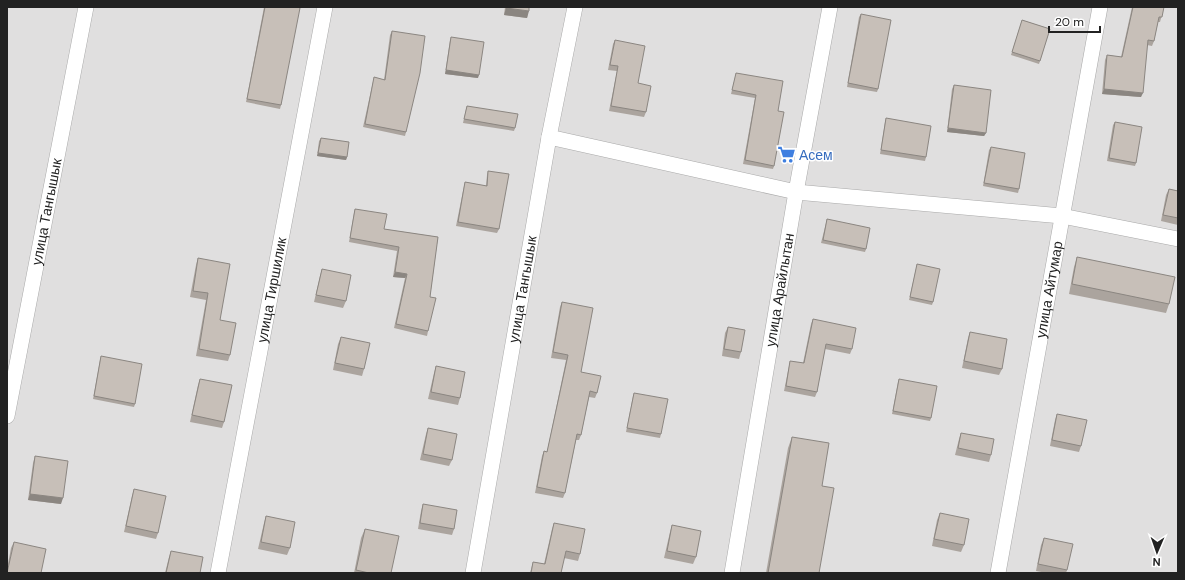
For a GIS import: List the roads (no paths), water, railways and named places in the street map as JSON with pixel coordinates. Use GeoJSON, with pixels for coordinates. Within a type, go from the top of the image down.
{"type":"FeatureCollection","features":[{"type":"Feature","properties":{"kind":"street","name":"улица Тангышык"},"geometry":{"type":"LineString","coordinates":[[7,416],[86,7]]}},
{"type":"Feature","properties":{"kind":"street","name":"улица Тиршилик"},"geometry":{"type":"LineString","coordinates":[[218,573],[325,7]]}},
{"type":"Feature","properties":{"kind":"street","name":"улица Тангышык"},"geometry":{"type":"LineString","coordinates":[[474,573],[549,137],[574,7]]}},
{"type":"Feature","properties":{"kind":"street","name":"улица Арайлытан"},"geometry":{"type":"LineString","coordinates":[[732,573],[796,192],[830,7]]}},
{"type":"Feature","properties":{"kind":"street","name":"улица Айтумар"},"geometry":{"type":"LineString","coordinates":[[998,573],[1100,7]]}},
{"type":"Feature","properties":{"kind":"street"},"geometry":{"type":"LineString","coordinates":[[549,137],[796,192],[1062,216],[1178,239]]}},
{"type":"Feature","properties":{"kind":"place","name":"Асем"},"geometry":{"type":"Point","coordinates":[786,155]}}]}
